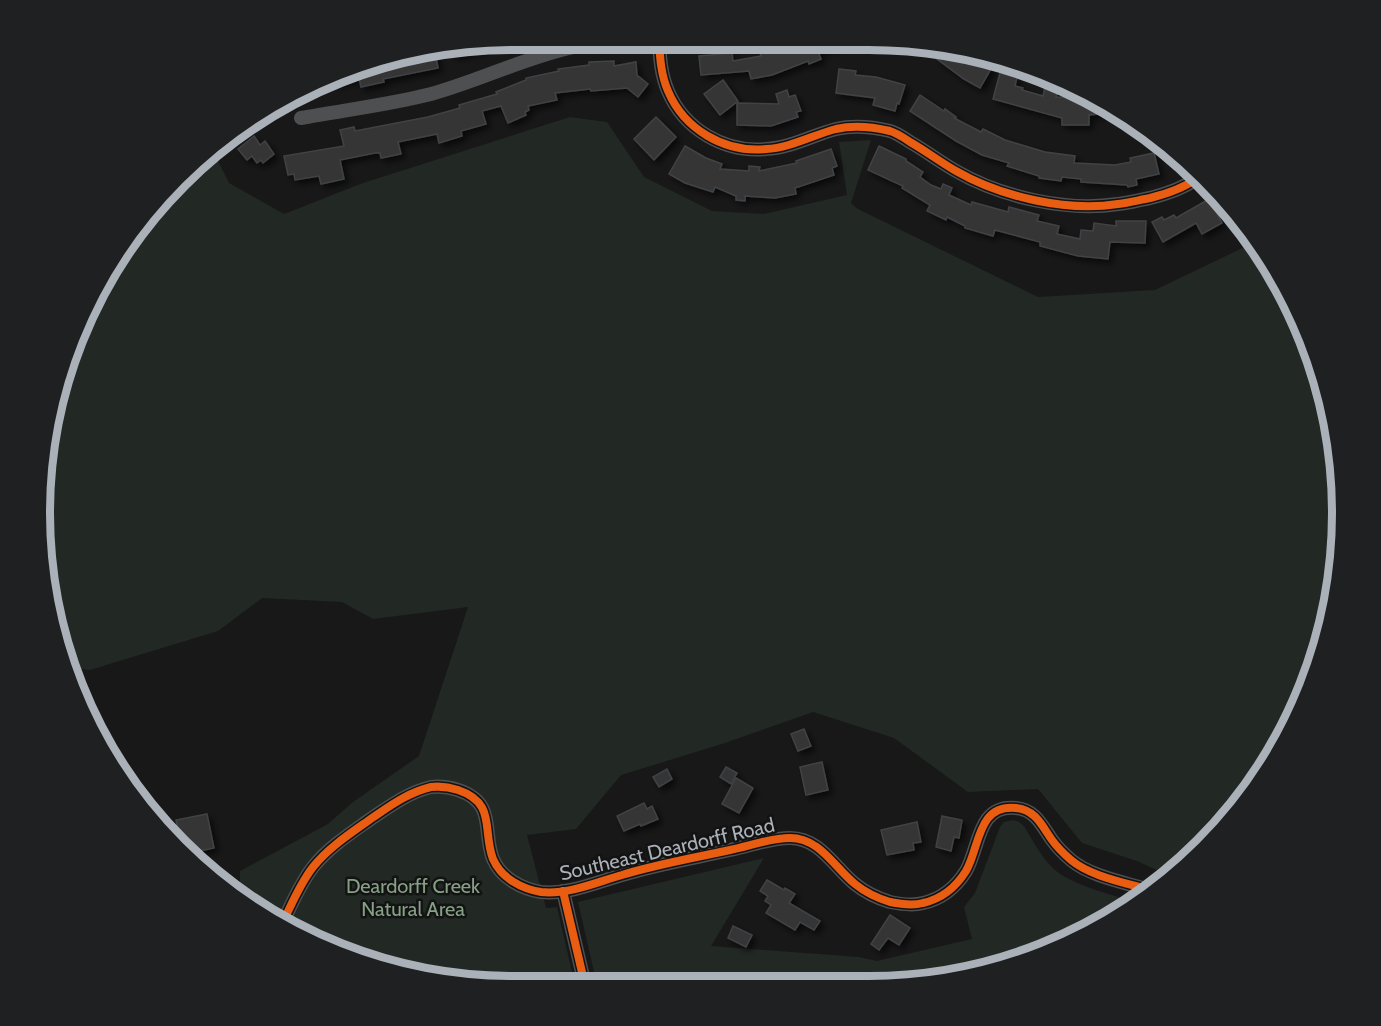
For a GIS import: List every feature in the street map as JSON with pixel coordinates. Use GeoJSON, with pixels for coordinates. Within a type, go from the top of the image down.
{"type":"FeatureCollection","features":[{"type":"Feature","properties":{"kind":"street"},"geometry":{"type":"LineString","coordinates":[[301,118],[429,94],[466,83],[514,64],[563,50]]}},
{"type":"Feature","properties":{"kind":"street"},"geometry":{"type":"LineString","coordinates":[[660,50],[667,89],[675,104],[694,127],[724,144],[745,149],[767,149],[789,145],[837,129],[876,128],[894,132],[956,171],[1000,190],[1023,197],[1094,206],[1118,204],[1167,194],[1192,181]]}},
{"type":"Feature","properties":{"kind":"street","name":"Southeast Deardorff Road"},"geometry":{"type":"LineString","coordinates":[[286,917],[306,877],[332,847],[408,795],[438,786],[462,791],[480,805],[486,818],[493,859],[498,868],[511,881],[542,892],[563,891],[661,864],[789,838],[813,843],[867,893],[896,903],[920,904],[945,893],[959,880],[967,869],[982,826],[988,818],[998,811],[1014,808],[1034,815],[1061,851],[1083,868],[1141,887]]}},
{"type":"Feature","properties":{"kind":"street"},"geometry":{"type":"LineString","coordinates":[[563,891],[583,976]]}},
{"type":"Feature","properties":{"kind":"green space","name":"Deardorff Creek Natural Area"},"geometry":{"type":"Polygon","coordinates":[[[570,117],[607,122],[644,177],[712,211],[764,214],[847,195],[839,142],[871,140],[851,203],[858,209],[1038,297],[1155,290],[1247,246],[1284,308],[1307,364],[1323,423],[1331,483],[1332,513],[1328,573],[1316,633],[1284,718],[1253,771],[1236,795],[1196,841],[1161,872],[1137,861],[1082,843],[1038,789],[968,792],[894,738],[813,712],[722,744],[621,775],[576,829],[527,835],[546,908],[557,907],[573,976],[483,976],[423,968],[393,961],[308,929],[255,898],[240,887],[240,871],[328,824],[353,802],[419,756],[468,607],[373,619],[342,602],[262,598],[218,631],[90,670],[77,668],[65,633],[53,573],[50,543],[50,483],[53,453],[65,393],[97,308],[145,231],[185,185],[207,165],[216,157],[229,183],[284,214],[363,183],[570,117]]]}},
{"type":"Feature","properties":{"kind":"green space"},"geometry":{"type":"Polygon","coordinates":[[[1013,820],[1024,826],[1046,860],[1061,875],[1124,899],[1073,929],[1017,952],[988,961],[928,973],[898,976],[595,976],[578,902],[764,858],[711,946],[859,957],[877,961],[972,939],[964,907],[975,893],[1000,827],[1004,822],[1013,820]]]}},
{"type":"Feature","properties":{"kind":"building"},"geometry":{"type":"Polygon","coordinates":[[[760,50],[822,50],[818,51],[821,59],[809,64],[808,61],[772,75],[751,79],[749,71],[701,75],[699,56],[732,53],[733,61],[761,56],[760,50]]]}},
{"type":"Feature","properties":{"kind":"building"},"geometry":{"type":"Polygon","coordinates":[[[475,51],[454,56],[453,53],[475,51]]]}},
{"type":"Feature","properties":{"kind":"building"},"geometry":{"type":"Polygon","coordinates":[[[940,55],[992,67],[980,88],[937,59],[940,55]]]}},
{"type":"Feature","properties":{"kind":"building"},"geometry":{"type":"Polygon","coordinates":[[[436,56],[438,68],[383,79],[384,82],[361,87],[359,78],[348,80],[393,65],[436,56]]]}},
{"type":"Feature","properties":{"kind":"building"},"geometry":{"type":"Polygon","coordinates":[[[614,61],[614,66],[636,62],[637,75],[648,84],[638,97],[627,88],[555,93],[557,100],[528,106],[529,110],[525,112],[526,115],[508,123],[501,106],[482,111],[486,124],[461,131],[462,136],[439,143],[437,134],[398,142],[401,154],[381,158],[380,153],[375,153],[340,160],[344,179],[321,184],[319,176],[295,180],[294,174],[288,175],[284,156],[344,146],[340,130],[354,127],[355,131],[428,117],[497,94],[496,92],[526,80],[526,78],[559,71],[558,69],[589,65],[589,62],[614,61]]]}},
{"type":"Feature","properties":{"kind":"building"},"geometry":{"type":"Polygon","coordinates":[[[839,69],[856,71],[855,75],[876,77],[905,85],[895,111],[873,105],[875,98],[836,93],[839,69]]]}},
{"type":"Feature","properties":{"kind":"building"},"geometry":{"type":"Polygon","coordinates":[[[1000,73],[1017,77],[1015,86],[1023,88],[1022,90],[1043,96],[1045,87],[1055,89],[1058,91],[1056,97],[1075,98],[1103,114],[1089,115],[1089,125],[1062,125],[1062,118],[993,99],[1000,73]]]}},
{"type":"Feature","properties":{"kind":"building"},"geometry":{"type":"Polygon","coordinates":[[[723,80],[738,101],[720,115],[704,94],[723,80]]]}},
{"type":"Feature","properties":{"kind":"building"},"geometry":{"type":"Polygon","coordinates":[[[787,90],[789,97],[795,95],[801,111],[796,112],[798,117],[771,126],[737,125],[737,103],[779,104],[776,94],[787,90]]]}},
{"type":"Feature","properties":{"kind":"building"},"geometry":{"type":"Polygon","coordinates":[[[920,95],[944,111],[945,109],[956,117],[954,118],[981,132],[983,129],[1005,140],[1045,152],[1075,156],[1074,163],[1115,165],[1131,162],[1130,158],[1154,153],[1159,174],[1136,179],[1137,185],[1128,187],[1127,185],[1081,182],[1081,179],[1062,177],[1061,181],[1039,178],[1039,176],[1007,166],[1009,163],[982,155],[910,111],[920,95]]]}},
{"type":"Feature","properties":{"kind":"building"},"geometry":{"type":"Polygon","coordinates":[[[656,117],[676,137],[654,160],[634,139],[656,117]]]}},
{"type":"Feature","properties":{"kind":"building"},"geometry":{"type":"Polygon","coordinates":[[[254,136],[260,145],[265,141],[274,154],[263,163],[261,160],[257,163],[252,156],[247,160],[238,149],[254,136]]]}},
{"type":"Feature","properties":{"kind":"building"},"geometry":{"type":"Polygon","coordinates":[[[685,146],[722,164],[720,169],[749,171],[749,166],[760,167],[759,171],[797,163],[796,161],[831,149],[837,166],[832,168],[834,175],[795,188],[796,194],[775,198],[745,196],[745,201],[736,200],[736,196],[715,187],[713,192],[685,183],[669,174],[685,146]]]}},
{"type":"Feature","properties":{"kind":"building"},"geometry":{"type":"Polygon","coordinates":[[[879,146],[906,159],[923,172],[920,177],[931,185],[941,189],[943,184],[952,188],[949,195],[971,205],[972,202],[1008,212],[1009,207],[1039,215],[1037,221],[1059,226],[1057,234],[1080,239],[1081,230],[1093,231],[1094,223],[1116,226],[1116,221],[1146,221],[1145,243],[1110,242],[1108,259],[1078,256],[1040,246],[1040,242],[995,230],[993,236],[965,228],[947,217],[946,220],[927,211],[930,205],[902,188],[903,186],[868,170],[879,146]]]}},
{"type":"Feature","properties":{"kind":"building"},"geometry":{"type":"Polygon","coordinates":[[[1209,199],[1222,223],[1202,234],[1196,223],[1163,242],[1152,222],[1174,215],[1176,218],[1209,199]]]}},
{"type":"Feature","properties":{"kind":"building"},"geometry":{"type":"Polygon","coordinates":[[[804,729],[811,746],[798,751],[791,734],[804,729]]]}},
{"type":"Feature","properties":{"kind":"building"},"geometry":{"type":"Polygon","coordinates":[[[822,762],[828,790],[806,795],[800,767],[822,762]]]}},
{"type":"Feature","properties":{"kind":"building"},"geometry":{"type":"Polygon","coordinates":[[[726,767],[737,773],[731,784],[720,777],[726,767]]]}},
{"type":"Feature","properties":{"kind":"building"},"geometry":{"type":"Polygon","coordinates":[[[667,769],[672,779],[659,787],[653,777],[667,769]]]}},
{"type":"Feature","properties":{"kind":"building"},"geometry":{"type":"Polygon","coordinates":[[[736,778],[753,788],[739,813],[722,804],[736,778]]]}},
{"type":"Feature","properties":{"kind":"building"},"geometry":{"type":"Polygon","coordinates":[[[644,803],[647,809],[652,806],[658,819],[624,831],[617,816],[644,803]]]}},
{"type":"Feature","properties":{"kind":"building"},"geometry":{"type":"Polygon","coordinates":[[[207,814],[214,848],[197,852],[179,834],[176,820],[207,814]]]}},
{"type":"Feature","properties":{"kind":"building"},"geometry":{"type":"Polygon","coordinates":[[[942,816],[962,820],[959,838],[954,837],[951,851],[936,847],[942,816]]]}},
{"type":"Feature","properties":{"kind":"building"},"geometry":{"type":"Polygon","coordinates":[[[917,822],[921,842],[913,843],[914,850],[887,855],[881,830],[917,822]]]}},
{"type":"Feature","properties":{"kind":"building"},"geometry":{"type":"Polygon","coordinates":[[[767,880],[795,894],[789,903],[820,921],[814,930],[800,922],[795,930],[766,913],[771,905],[765,901],[768,896],[760,891],[767,880]]]}},
{"type":"Feature","properties":{"kind":"building"},"geometry":{"type":"Polygon","coordinates":[[[890,915],[910,928],[899,945],[888,938],[879,950],[871,944],[890,915]]]}},
{"type":"Feature","properties":{"kind":"building"},"geometry":{"type":"Polygon","coordinates":[[[733,926],[752,935],[746,947],[728,938],[733,926]]]}},
{"type":"Feature","properties":{"kind":"cycle path"},"geometry":{"type":"LineString","coordinates":[[659,50],[668,91],[684,117],[707,136],[735,147],[775,148],[836,129],[877,128],[898,134],[956,171],[993,188],[1035,200],[1078,206],[1118,204],[1150,198],[1174,191],[1192,181]]}},
{"type":"Feature","properties":{"kind":"cycle path"},"geometry":{"type":"LineString","coordinates":[[286,917],[304,881],[326,853],[393,804],[415,792],[431,787],[458,790],[478,802],[486,819],[493,859],[501,872],[513,882],[541,892],[572,890],[662,864],[790,838],[801,839],[818,848],[855,884],[872,895],[894,903],[919,904],[942,895],[962,877],[971,861],[982,829],[994,813],[1003,809],[1016,808],[1034,815],[1058,848],[1079,866],[1110,879],[1141,888]]}},
{"type":"Feature","properties":{"kind":"cycle path"},"geometry":{"type":"LineString","coordinates":[[563,891],[583,976]]}}]}
